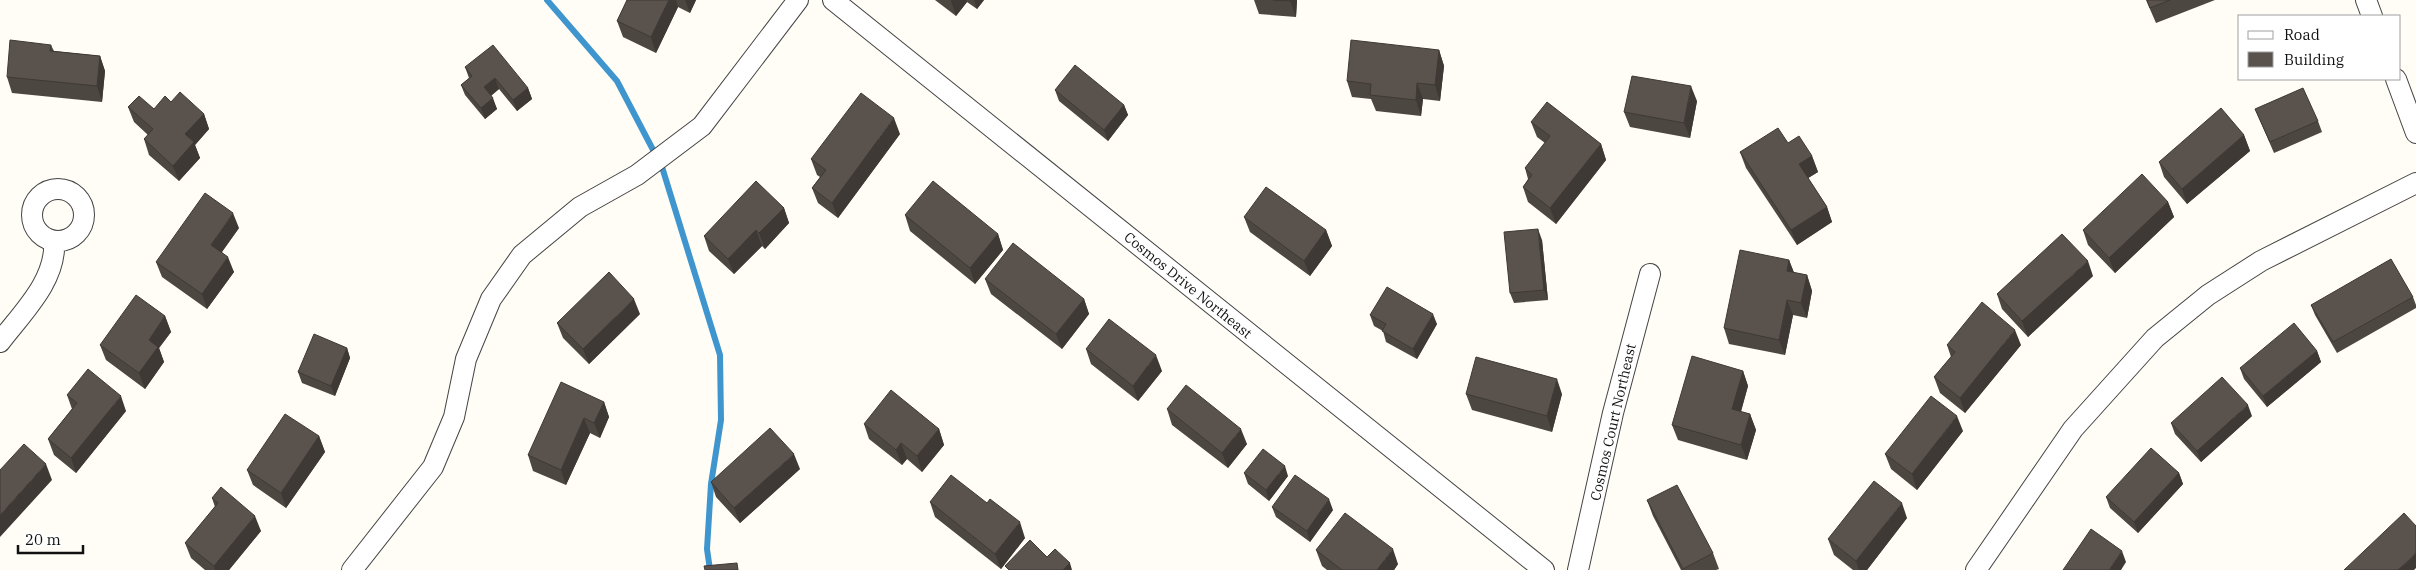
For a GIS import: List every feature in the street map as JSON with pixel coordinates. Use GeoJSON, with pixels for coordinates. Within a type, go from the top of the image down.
{"type":"FeatureCollection","features":[{"type":"Feature","properties":{"kind":"street"},"geometry":{"type":"LineString","coordinates":[[352,570],[433,467],[454,416],[466,359],[491,299],[522,255],[580,207],[637,175],[702,126],[798,0]]}},
{"type":"Feature","properties":{"kind":"street","name":"Cosmos Drive Northeast"},"geometry":{"type":"LineString","coordinates":[[833,0],[1544,570]]}},
{"type":"Feature","properties":{"kind":"street"},"geometry":{"type":"LineString","coordinates":[[2366,0],[2372,15]]}},
{"type":"Feature","properties":{"kind":"street"},"geometry":{"type":"LineString","coordinates":[[2396,80],[2416,133]]}},
{"type":"Feature","properties":{"kind":"street"},"geometry":{"type":"LineString","coordinates":[[1976,570],[2073,430],[2155,338],[2208,295],[2261,261],[2416,183]]}},
{"type":"Feature","properties":{"kind":"street"},"geometry":{"type":"LineString","coordinates":[[0,342],[44,284],[55,255],[54,241]]}},
{"type":"Feature","properties":{"kind":"street","name":"Cosmos Court Northeast"},"geometry":{"type":"LineString","coordinates":[[1578,570],[1613,413],[1650,274]]}},
{"type":"Feature","properties":{"kind":"building"},"geometry":{"type":"Polygon","coordinates":[[[627,0],[669,0],[651,37],[617,21],[627,0]]]}},
{"type":"Feature","properties":{"kind":"building"},"geometry":{"type":"Polygon","coordinates":[[[2147,0],[2170,0],[2150,8],[2147,0]]]}},
{"type":"Feature","properties":{"kind":"building"},"geometry":{"type":"Polygon","coordinates":[[[10,40],[51,45],[50,51],[100,56],[97,86],[7,77],[10,40]]]}},
{"type":"Feature","properties":{"kind":"building"},"geometry":{"type":"Polygon","coordinates":[[[1351,40],[1439,50],[1435,85],[1417,83],[1416,100],[1370,95],[1371,84],[1347,81],[1351,40]]]}},
{"type":"Feature","properties":{"kind":"building"},"geometry":{"type":"Polygon","coordinates":[[[493,45],[528,88],[513,100],[495,78],[484,87],[493,98],[481,108],[461,85],[472,76],[465,67],[493,45]]]}},
{"type":"Feature","properties":{"kind":"building"},"geometry":{"type":"Polygon","coordinates":[[[1075,65],[1124,105],[1104,130],[1055,90],[1075,65]]]}},
{"type":"Feature","properties":{"kind":"building"},"geometry":{"type":"Polygon","coordinates":[[[1632,76],[1691,86],[1684,123],[1624,112],[1632,76]]]}},
{"type":"Feature","properties":{"kind":"building"},"geometry":{"type":"Polygon","coordinates":[[[2303,88],[2318,121],[2270,142],[2255,109],[2303,88]]]}},
{"type":"Feature","properties":{"kind":"building"},"geometry":{"type":"Polygon","coordinates":[[[180,92],[204,114],[185,134],[194,142],[173,166],[144,139],[153,129],[128,107],[139,96],[154,109],[165,96],[171,102],[180,92]]]}},
{"type":"Feature","properties":{"kind":"building"},"geometry":{"type":"Polygon","coordinates":[[[861,93],[894,118],[832,203],[812,188],[826,170],[811,159],[861,93]]]}},
{"type":"Feature","properties":{"kind":"building"},"geometry":{"type":"Polygon","coordinates":[[[1547,102],[1601,144],[1550,208],[1523,187],[1532,175],[1525,168],[1550,136],[1531,122],[1547,102]]]}},
{"type":"Feature","properties":{"kind":"building"},"geometry":{"type":"Polygon","coordinates":[[[2221,108],[2244,135],[2182,189],[2159,162],[2221,108]]]}},
{"type":"Feature","properties":{"kind":"building"},"geometry":{"type":"Polygon","coordinates":[[[1778,128],[1788,143],[1799,136],[1812,156],[1799,164],[1827,207],[1791,230],[1740,152],[1778,128]]]}},
{"type":"Feature","properties":{"kind":"building"},"geometry":{"type":"Polygon","coordinates":[[[2142,174],[2168,202],[2109,258],[2083,230],[2142,174]]]}},
{"type":"Feature","properties":{"kind":"building"},"geometry":{"type":"Polygon","coordinates":[[[756,181],[784,208],[759,233],[756,230],[728,259],[704,236],[756,181]]]}},
{"type":"Feature","properties":{"kind":"building"},"geometry":{"type":"Polygon","coordinates":[[[933,181],[998,234],[970,268],[905,215],[933,181]]]}},
{"type":"Feature","properties":{"kind":"building"},"geometry":{"type":"Polygon","coordinates":[[[1266,187],[1326,230],[1304,261],[1244,217],[1266,187]]]}},
{"type":"Feature","properties":{"kind":"building"},"geometry":{"type":"Polygon","coordinates":[[[205,193],[233,213],[211,245],[228,257],[202,294],[156,262],[205,193]]]}},
{"type":"Feature","properties":{"kind":"building"},"geometry":{"type":"Polygon","coordinates":[[[1538,229],[1544,290],[1510,293],[1504,232],[1538,229]]]}},
{"type":"Feature","properties":{"kind":"building"},"geometry":{"type":"Polygon","coordinates":[[[2062,234],[2088,261],[2022,321],[1997,294],[2062,234]]]}},
{"type":"Feature","properties":{"kind":"building"},"geometry":{"type":"Polygon","coordinates":[[[1013,243],[1084,299],[1056,334],[985,279],[1013,243]]]}},
{"type":"Feature","properties":{"kind":"building"},"geometry":{"type":"Polygon","coordinates":[[[1740,250],[1789,260],[1787,271],[1807,275],[1801,303],[1787,300],[1779,340],[1724,328],[1740,250]]]}},
{"type":"Feature","properties":{"kind":"building"},"geometry":{"type":"Polygon","coordinates":[[[2391,259],[2413,297],[2333,342],[2311,305],[2391,259]]]}},
{"type":"Feature","properties":{"kind":"building"},"geometry":{"type":"Polygon","coordinates":[[[609,272],[634,299],[583,349],[557,323],[609,272]]]}},
{"type":"Feature","properties":{"kind":"building"},"geometry":{"type":"Polygon","coordinates":[[[1387,287],[1433,314],[1413,349],[1382,331],[1386,324],[1370,315],[1387,287]]]}},
{"type":"Feature","properties":{"kind":"building"},"geometry":{"type":"Polygon","coordinates":[[[136,295],[165,316],[149,340],[158,347],[139,373],[100,345],[136,295]]]}},
{"type":"Feature","properties":{"kind":"building"},"geometry":{"type":"Polygon","coordinates":[[[1982,302],[2015,330],[1960,398],[1934,377],[1955,352],[1947,345],[1982,302]]]}},
{"type":"Feature","properties":{"kind":"building"},"geometry":{"type":"Polygon","coordinates":[[[1109,319],[1156,355],[1133,386],[1086,349],[1109,319]]]}},
{"type":"Feature","properties":{"kind":"building"},"geometry":{"type":"Polygon","coordinates":[[[2294,323],[2317,351],[2263,396],[2240,368],[2294,323]]]}},
{"type":"Feature","properties":{"kind":"building"},"geometry":{"type":"Polygon","coordinates":[[[314,334],[347,348],[331,386],[298,372],[314,334]]]}},
{"type":"Feature","properties":{"kind":"building"},"geometry":{"type":"Polygon","coordinates":[[[1692,356],[1743,371],[1732,409],[1750,414],[1741,445],[1672,425],[1692,356]]]}},
{"type":"Feature","properties":{"kind":"building"},"geometry":{"type":"Polygon","coordinates":[[[1476,357],[1557,379],[1547,416],[1466,394],[1476,357]]]}},
{"type":"Feature","properties":{"kind":"building"},"geometry":{"type":"Polygon","coordinates":[[[88,369],[121,396],[71,458],[48,439],[77,403],[67,395],[88,369]]]}},
{"type":"Feature","properties":{"kind":"building"},"geometry":{"type":"Polygon","coordinates":[[[2222,377],[2248,405],[2197,451],[2171,423],[2222,377]]]}},
{"type":"Feature","properties":{"kind":"building"},"geometry":{"type":"Polygon","coordinates":[[[561,382],[604,402],[594,423],[584,418],[561,470],[528,455],[561,382]]]}},
{"type":"Feature","properties":{"kind":"building"},"geometry":{"type":"Polygon","coordinates":[[[1186,385],[1241,429],[1222,453],[1167,409],[1186,385]]]}},
{"type":"Feature","properties":{"kind":"building"},"geometry":{"type":"Polygon","coordinates":[[[891,390],[939,429],[917,456],[901,443],[896,450],[864,424],[891,390]]]}},
{"type":"Feature","properties":{"kind":"building"},"geometry":{"type":"Polygon","coordinates":[[[1931,396],[1957,416],[1912,474],[1885,454],[1931,396]]]}},
{"type":"Feature","properties":{"kind":"building"},"geometry":{"type":"Polygon","coordinates":[[[285,414],[319,436],[281,493],[247,470],[285,414]]]}},
{"type":"Feature","properties":{"kind":"building"},"geometry":{"type":"Polygon","coordinates":[[[770,428],[794,454],[734,508],[711,482],[770,428]]]}},
{"type":"Feature","properties":{"kind":"building"},"geometry":{"type":"Polygon","coordinates":[[[24,444],[46,464],[0,515],[0,470],[24,444]]]}},
{"type":"Feature","properties":{"kind":"building"},"geometry":{"type":"Polygon","coordinates":[[[2151,448],[2179,473],[2134,522],[2106,497],[2151,448]]]}},
{"type":"Feature","properties":{"kind":"building"},"geometry":{"type":"Polygon","coordinates":[[[1263,449],[1285,466],[1266,490],[1244,473],[1263,449]]]}},
{"type":"Feature","properties":{"kind":"building"},"geometry":{"type":"Polygon","coordinates":[[[951,475],[987,503],[990,499],[1020,522],[995,554],[930,502],[951,475]]]}},
{"type":"Feature","properties":{"kind":"building"},"geometry":{"type":"Polygon","coordinates":[[[1295,475],[1329,499],[1307,531],[1272,507],[1295,475]]]}},
{"type":"Feature","properties":{"kind":"building"},"geometry":{"type":"Polygon","coordinates":[[[1874,481],[1902,503],[1856,561],[1828,539],[1874,481]]]}},
{"type":"Feature","properties":{"kind":"building"},"geometry":{"type":"Polygon","coordinates":[[[1677,485],[1713,553],[1683,569],[1647,500],[1677,485]]]}},
{"type":"Feature","properties":{"kind":"building"},"geometry":{"type":"Polygon","coordinates":[[[221,487],[255,516],[214,566],[185,543],[218,503],[212,498],[221,487]]]}},
{"type":"Feature","properties":{"kind":"building"},"geometry":{"type":"Polygon","coordinates":[[[1345,513],[1393,549],[1377,570],[1342,570],[1316,550],[1345,513]]]}},
{"type":"Feature","properties":{"kind":"building"},"geometry":{"type":"Polygon","coordinates":[[[2404,513],[2416,526],[2416,553],[2398,570],[2344,570],[2404,513]]]}},
{"type":"Feature","properties":{"kind":"building"},"geometry":{"type":"Polygon","coordinates":[[[2091,529],[2122,551],[2109,570],[2063,570],[2091,529]]]}},
{"type":"Feature","properties":{"kind":"building"},"geometry":{"type":"Polygon","coordinates":[[[1030,540],[1047,557],[1055,549],[1070,563],[1063,570],[1009,570],[1005,566],[1030,540]]]}},
{"type":"Feature","properties":{"kind":"building"},"geometry":{"type":"Polygon","coordinates":[[[737,563],[738,570],[705,570],[704,566],[737,563]]]}},
{"type":"Feature","properties":{"kind":"waterway"},"geometry":{"type":"LineString","coordinates":[[547,0],[617,81],[662,167],[720,355],[721,420],[711,484],[707,549],[710,570]]}}]}
